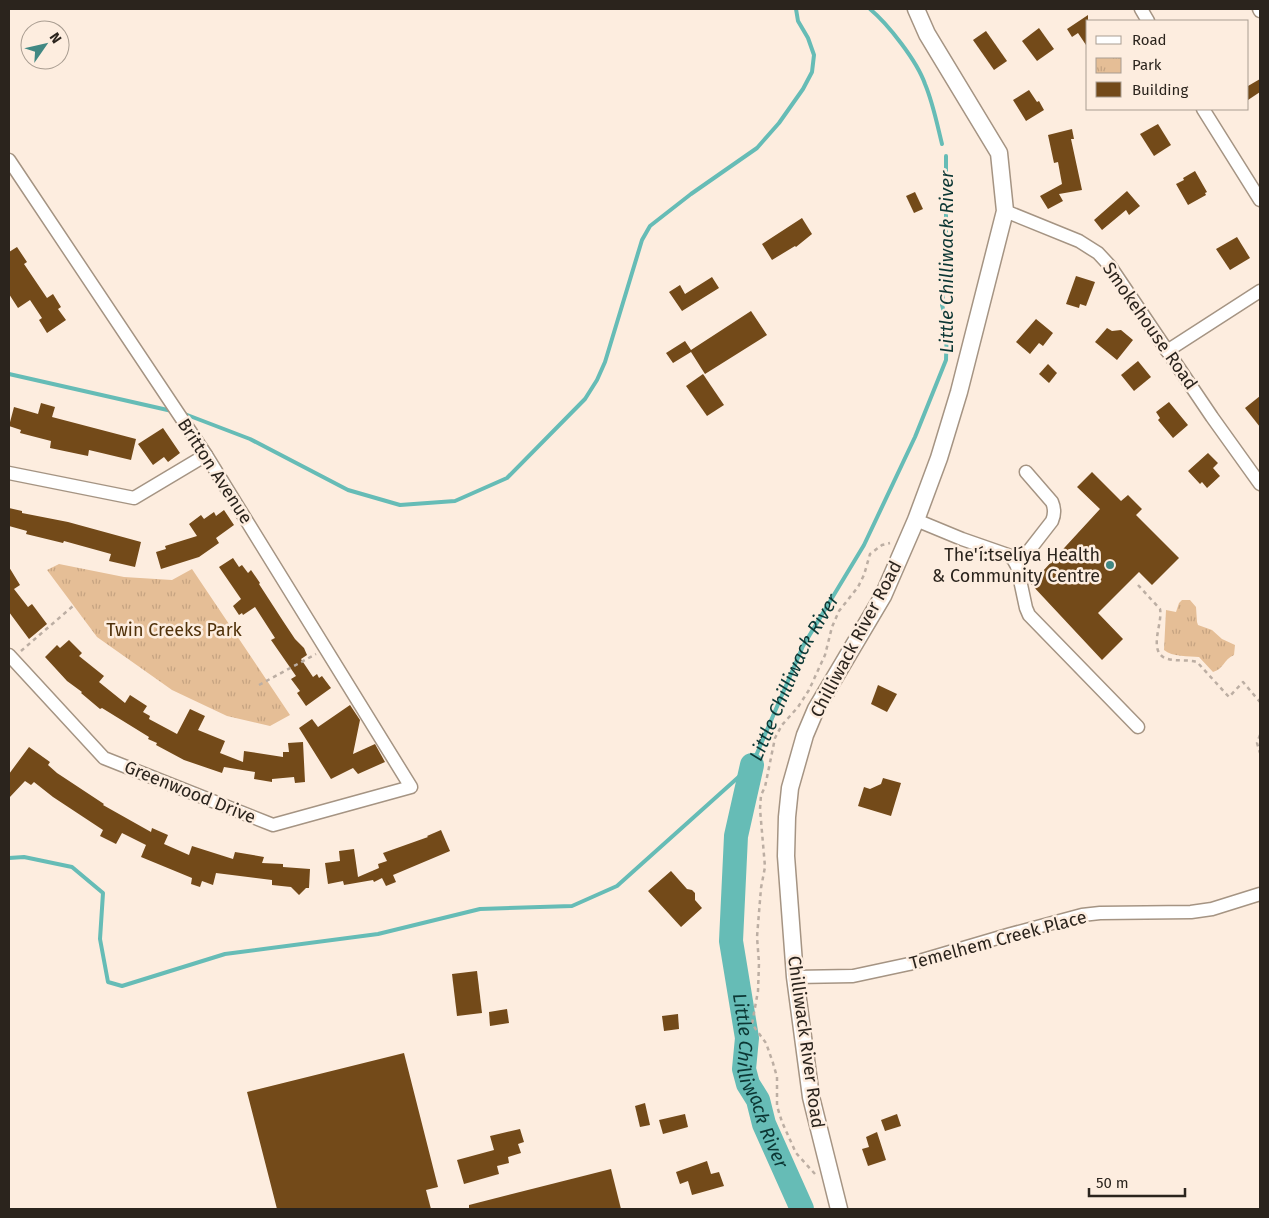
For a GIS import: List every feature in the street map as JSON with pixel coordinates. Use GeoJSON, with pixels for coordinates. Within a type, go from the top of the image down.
{"type":"FeatureCollection","features":[{"type":"Feature","properties":{"kind":"main road","name":"Chilliwack River Road"},"geometry":{"type":"LineString","coordinates":[[839,1209],[811,1097],[795,977],[786,856],[790,788],[805,734],[816,709],[883,596],[916,520],[959,392],[1005,211],[999,153],[927,34],[916,9]]}},
{"type":"Feature","properties":{"kind":"street"},"geometry":{"type":"LineString","coordinates":[[1141,9],[1147,20]]}},
{"type":"Feature","properties":{"kind":"street"},"geometry":{"type":"LineString","coordinates":[[1204,110],[1260,200]]}},
{"type":"Feature","properties":{"kind":"street","name":"Britton Avenue"},"geometry":{"type":"LineString","coordinates":[[9,160],[206,454],[412,787]]}},
{"type":"Feature","properties":{"kind":"street","name":"Smokehouse Road"},"geometry":{"type":"LineString","coordinates":[[1005,211],[1079,241],[1098,253],[1110,266],[1260,484]]}},
{"type":"Feature","properties":{"kind":"street"},"geometry":{"type":"LineString","coordinates":[[1167,351],[1260,291]]}},
{"type":"Feature","properties":{"kind":"street"},"geometry":{"type":"LineString","coordinates":[[9,473],[134,498],[206,454]]}},
{"type":"Feature","properties":{"kind":"street"},"geometry":{"type":"LineString","coordinates":[[1017,566],[1052,521],[1054,514],[1052,502],[1026,472]]}},
{"type":"Feature","properties":{"kind":"street"},"geometry":{"type":"LineString","coordinates":[[916,520],[1008,555],[1013,559],[1017,566],[1029,615],[1138,727]]}},
{"type":"Feature","properties":{"kind":"street","name":"Greenwood Drive"},"geometry":{"type":"LineString","coordinates":[[10,658],[104,758],[273,825],[412,787]]}},
{"type":"Feature","properties":{"kind":"street","name":"Temelhem Creek Place"},"geometry":{"type":"LineString","coordinates":[[795,977],[853,976],[908,964],[1082,915],[1100,913],[1191,912],[1212,909],[1260,894]]}},
{"type":"Feature","properties":{"kind":"path"},"geometry":{"type":"LineString","coordinates":[[1138,585],[1160,609],[1157,646],[1161,655],[1169,659],[1197,662],[1229,697],[1243,682],[1260,702]]}},
{"type":"Feature","properties":{"kind":"path"},"geometry":{"type":"LineString","coordinates":[[10,658],[72,606]]}},
{"type":"Feature","properties":{"kind":"path"},"geometry":{"type":"LineString","coordinates":[[259,685],[326,649]]}},
{"type":"Feature","properties":{"kind":"path"},"geometry":{"type":"LineString","coordinates":[[1260,735],[1257,743],[1260,754]]}},
{"type":"Feature","properties":{"kind":"green space","name":"Twin Creeks Park"},"geometry":{"type":"Polygon","coordinates":[[[59,564],[124,577],[172,580],[192,569],[290,715],[270,726],[227,716],[172,690],[97,637],[47,570],[59,564]]]}},
{"type":"Feature","properties":{"kind":"green space"},"geometry":{"type":"Polygon","coordinates":[[[1182,600],[1190,600],[1196,607],[1198,625],[1212,630],[1222,639],[1235,645],[1234,655],[1217,671],[1213,672],[1199,657],[1176,655],[1164,650],[1166,610],[1176,612],[1182,600]]]}},
{"type":"Feature","properties":{"kind":"building"},"geometry":{"type":"Polygon","coordinates":[[[1088,15],[1088,20],[1086,20],[1086,45],[1078,33],[1072,37],[1067,29],[1088,15]]]}},
{"type":"Feature","properties":{"kind":"building"},"geometry":{"type":"Polygon","coordinates":[[[1039,28],[1054,49],[1037,61],[1022,41],[1039,28]]]}},
{"type":"Feature","properties":{"kind":"building"},"geometry":{"type":"Polygon","coordinates":[[[986,31],[1007,61],[994,70],[973,40],[986,31]]]}},
{"type":"Feature","properties":{"kind":"building"},"geometry":{"type":"Polygon","coordinates":[[[1260,79],[1260,92],[1249,99],[1249,85],[1260,79]]]}},
{"type":"Feature","properties":{"kind":"building"},"geometry":{"type":"Polygon","coordinates":[[[1029,90],[1044,110],[1026,121],[1013,100],[1029,90]]]}},
{"type":"Feature","properties":{"kind":"building"},"geometry":{"type":"Polygon","coordinates":[[[1158,124],[1171,145],[1154,156],[1140,134],[1158,124]]]}},
{"type":"Feature","properties":{"kind":"building"},"geometry":{"type":"Polygon","coordinates":[[[1072,129],[1074,139],[1071,139],[1082,190],[1059,194],[1063,201],[1048,209],[1040,196],[1062,184],[1058,162],[1054,163],[1048,135],[1072,129]]]}},
{"type":"Feature","properties":{"kind":"building"},"geometry":{"type":"Polygon","coordinates":[[[1195,171],[1207,192],[1205,193],[1206,195],[1188,205],[1176,184],[1195,171]]]}},
{"type":"Feature","properties":{"kind":"building"},"geometry":{"type":"Polygon","coordinates":[[[1127,191],[1140,206],[1129,215],[1126,210],[1102,230],[1094,220],[1127,191]]]}},
{"type":"Feature","properties":{"kind":"building"},"geometry":{"type":"Polygon","coordinates":[[[915,192],[923,209],[914,213],[906,196],[915,192]]]}},
{"type":"Feature","properties":{"kind":"building"},"geometry":{"type":"Polygon","coordinates":[[[802,218],[812,234],[796,247],[772,260],[762,244],[802,218]]]}},
{"type":"Feature","properties":{"kind":"building"},"geometry":{"type":"Polygon","coordinates":[[[1237,237],[1250,258],[1230,270],[1216,249],[1237,237]]]}},
{"type":"Feature","properties":{"kind":"building"},"geometry":{"type":"Polygon","coordinates":[[[17,247],[27,262],[24,264],[47,298],[53,294],[61,307],[58,309],[66,320],[47,333],[39,320],[42,318],[30,300],[18,308],[9,294],[9,252],[17,247]]]}},
{"type":"Feature","properties":{"kind":"building"},"geometry":{"type":"Polygon","coordinates":[[[1076,276],[1095,282],[1086,306],[1080,304],[1079,308],[1066,304],[1076,276]]]}},
{"type":"Feature","properties":{"kind":"building"},"geometry":{"type":"Polygon","coordinates":[[[712,277],[719,288],[682,311],[669,292],[680,285],[685,294],[712,277]]]}},
{"type":"Feature","properties":{"kind":"building"},"geometry":{"type":"Polygon","coordinates":[[[751,311],[767,335],[705,374],[691,352],[673,363],[666,353],[685,341],[691,350],[751,311]]]}},
{"type":"Feature","properties":{"kind":"building"},"geometry":{"type":"Polygon","coordinates":[[[1036,319],[1053,333],[1043,346],[1039,343],[1030,354],[1016,342],[1036,319]]]}},
{"type":"Feature","properties":{"kind":"building"},"geometry":{"type":"Polygon","coordinates":[[[1107,328],[1112,331],[1121,330],[1133,340],[1117,360],[1095,342],[1107,328]]]}},
{"type":"Feature","properties":{"kind":"building"},"geometry":{"type":"Polygon","coordinates":[[[1138,361],[1151,377],[1134,391],[1121,375],[1138,361]]]}},
{"type":"Feature","properties":{"kind":"building"},"geometry":{"type":"Polygon","coordinates":[[[1048,364],[1057,373],[1049,383],[1039,374],[1048,364]]]}},
{"type":"Feature","properties":{"kind":"building"},"geometry":{"type":"Polygon","coordinates":[[[703,374],[724,405],[707,416],[686,386],[703,374]]]}},
{"type":"Feature","properties":{"kind":"building"},"geometry":{"type":"Polygon","coordinates":[[[1260,396],[1260,427],[1245,408],[1260,396]]]}},
{"type":"Feature","properties":{"kind":"building"},"geometry":{"type":"Polygon","coordinates":[[[1169,402],[1188,425],[1173,438],[1158,420],[1160,418],[1156,412],[1169,402]]]}},
{"type":"Feature","properties":{"kind":"building"},"geometry":{"type":"Polygon","coordinates":[[[41,403],[55,407],[52,417],[136,439],[131,460],[89,450],[88,456],[50,448],[51,441],[20,433],[21,430],[9,426],[14,407],[38,414],[41,403]]]}},
{"type":"Feature","properties":{"kind":"building"},"geometry":{"type":"Polygon","coordinates":[[[163,428],[180,453],[168,462],[164,457],[153,465],[138,444],[163,428]]]}},
{"type":"Feature","properties":{"kind":"building"},"geometry":{"type":"Polygon","coordinates":[[[1208,453],[1218,463],[1213,468],[1220,476],[1207,488],[1202,482],[1200,484],[1188,471],[1208,453]]]}},
{"type":"Feature","properties":{"kind":"building","name":"The'í:tselíya Health & Community Centre"},"geometry":{"type":"Polygon","coordinates":[[[1092,472],[1121,501],[1128,495],[1142,509],[1136,515],[1179,558],[1152,585],[1139,572],[1098,613],[1123,639],[1102,660],[1031,584],[1100,509],[1077,487],[1092,472]]]}},
{"type":"Feature","properties":{"kind":"building"},"geometry":{"type":"Polygon","coordinates":[[[9,508],[22,511],[22,513],[68,522],[141,542],[135,567],[109,561],[111,554],[64,541],[63,543],[26,534],[27,531],[9,526],[9,508]]]}},
{"type":"Feature","properties":{"kind":"building"},"geometry":{"type":"Polygon","coordinates":[[[224,510],[234,525],[216,538],[219,543],[199,557],[161,569],[156,552],[166,549],[165,546],[197,536],[189,524],[201,515],[204,519],[214,512],[216,516],[224,510]]]}},
{"type":"Feature","properties":{"kind":"building"},"geometry":{"type":"Polygon","coordinates":[[[233,558],[239,567],[242,565],[248,573],[251,570],[295,639],[304,648],[307,655],[301,659],[313,677],[317,674],[319,678],[322,676],[331,688],[306,706],[297,693],[300,691],[291,679],[296,676],[271,640],[275,638],[255,607],[243,615],[242,613],[239,615],[233,606],[241,599],[219,567],[233,558]]]}},
{"type":"Feature","properties":{"kind":"building"},"geometry":{"type":"Polygon","coordinates":[[[9,567],[20,585],[14,589],[28,607],[32,604],[47,624],[29,639],[9,612],[9,567]]]}},
{"type":"Feature","properties":{"kind":"building"},"geometry":{"type":"Polygon","coordinates":[[[69,640],[82,653],[79,656],[104,676],[99,682],[125,703],[130,695],[147,706],[143,712],[150,716],[149,719],[177,734],[190,709],[205,716],[198,730],[225,741],[220,753],[243,762],[244,751],[283,757],[283,752],[289,752],[288,743],[303,742],[305,782],[295,783],[294,777],[272,779],[272,782],[254,779],[255,772],[224,767],[222,773],[184,760],[156,745],[157,743],[148,739],[149,737],[102,708],[100,709],[67,681],[45,657],[57,645],[60,648],[69,640]]]}},
{"type":"Feature","properties":{"kind":"building"},"geometry":{"type":"Polygon","coordinates":[[[878,685],[897,694],[887,712],[871,704],[878,685]]]}},
{"type":"Feature","properties":{"kind":"building"},"geometry":{"type":"Polygon","coordinates":[[[350,705],[360,720],[353,754],[375,744],[385,762],[358,774],[353,768],[331,779],[299,728],[312,719],[318,727],[350,705]]]}},
{"type":"Feature","properties":{"kind":"building"},"geometry":{"type":"Polygon","coordinates":[[[29,747],[50,762],[48,765],[57,773],[103,805],[151,832],[152,828],[168,835],[164,844],[189,855],[192,846],[233,859],[235,852],[264,857],[262,863],[283,864],[283,867],[310,869],[309,888],[306,888],[299,895],[291,887],[272,885],[272,880],[216,873],[213,885],[202,881],[200,887],[191,884],[192,878],[141,857],[146,845],[122,833],[116,844],[100,836],[103,830],[34,782],[31,785],[25,781],[9,798],[9,774],[29,747]]]}},
{"type":"Feature","properties":{"kind":"building"},"geometry":{"type":"Polygon","coordinates":[[[883,778],[901,783],[891,816],[858,806],[864,787],[870,789],[881,784],[883,778]]]}},
{"type":"Feature","properties":{"kind":"building"},"geometry":{"type":"Polygon","coordinates":[[[441,830],[450,851],[393,875],[396,882],[386,886],[382,878],[374,882],[373,880],[344,885],[343,881],[328,884],[325,863],[340,861],[339,851],[354,849],[358,877],[379,868],[378,864],[387,861],[383,853],[428,837],[441,830]]]}},
{"type":"Feature","properties":{"kind":"building"},"geometry":{"type":"Polygon","coordinates":[[[671,871],[687,889],[695,893],[695,900],[702,908],[681,927],[648,891],[671,871]]]}},
{"type":"Feature","properties":{"kind":"building"},"geometry":{"type":"Polygon","coordinates":[[[477,971],[482,1013],[457,1016],[452,974],[477,971]]]}},
{"type":"Feature","properties":{"kind":"building"},"geometry":{"type":"Polygon","coordinates":[[[507,1009],[509,1023],[490,1026],[489,1012],[507,1009]]]}},
{"type":"Feature","properties":{"kind":"building"},"geometry":{"type":"Polygon","coordinates":[[[678,1014],[679,1029],[664,1031],[662,1016],[678,1014]]]}},
{"type":"Feature","properties":{"kind":"building"},"geometry":{"type":"Polygon","coordinates":[[[404,1053],[438,1187],[426,1190],[431,1209],[277,1209],[247,1092],[404,1053]]]}},
{"type":"Feature","properties":{"kind":"building"},"geometry":{"type":"Polygon","coordinates":[[[645,1103],[650,1125],[640,1127],[635,1106],[645,1103]]]}},
{"type":"Feature","properties":{"kind":"building"},"geometry":{"type":"Polygon","coordinates":[[[685,1114],[688,1127],[663,1134],[659,1120],[685,1114]]]}},
{"type":"Feature","properties":{"kind":"building"},"geometry":{"type":"Polygon","coordinates":[[[897,1114],[901,1126],[885,1131],[881,1120],[897,1114]]]}},
{"type":"Feature","properties":{"kind":"building"},"geometry":{"type":"Polygon","coordinates":[[[520,1129],[524,1142],[518,1144],[521,1153],[508,1157],[509,1163],[497,1166],[499,1174],[464,1184],[457,1160],[494,1150],[490,1136],[520,1129]]]}},
{"type":"Feature","properties":{"kind":"building"},"geometry":{"type":"Polygon","coordinates":[[[877,1132],[886,1160],[868,1166],[862,1149],[869,1147],[866,1137],[877,1132]]]}},
{"type":"Feature","properties":{"kind":"building"},"geometry":{"type":"Polygon","coordinates":[[[707,1161],[711,1174],[719,1172],[724,1186],[692,1195],[688,1181],[680,1184],[676,1172],[707,1161]]]}},
{"type":"Feature","properties":{"kind":"building"},"geometry":{"type":"Polygon","coordinates":[[[611,1169],[621,1209],[469,1209],[469,1205],[611,1169]]]}},
{"type":"Feature","properties":{"kind":"waterway"},"geometry":{"type":"LineString","coordinates":[[182,413],[250,439],[348,490],[400,505],[455,501],[507,478],[585,399],[597,380],[605,362],[642,240],[650,226],[691,194],[757,148],[779,123],[803,89],[812,72],[814,55],[808,38],[798,21],[796,9]]}},
{"type":"Feature","properties":{"kind":"waterway","name":"Little Chilliwack River"},"geometry":{"type":"LineString","coordinates":[[870,9],[885,24],[916,65],[935,114],[942,144]]}},
{"type":"Feature","properties":{"kind":"waterway"},"geometry":{"type":"LineString","coordinates":[[9,858],[24,857],[72,867],[103,893],[100,939],[108,982],[122,986],[225,954],[378,934],[480,909],[572,906],[617,886],[752,765],[803,646],[864,545],[915,437],[946,360],[947,323],[942,305],[946,258],[946,156]]}},
{"type":"Feature","properties":{"kind":"waterway"},"geometry":{"type":"LineString","coordinates":[[9,374],[172,411]]}},
{"type":"Feature","properties":{"kind":"waterway","name":"Little Chilliwack River"},"geometry":{"type":"LineString","coordinates":[[752,765],[736,836],[731,941],[747,1038],[744,1069],[748,1084],[758,1100],[764,1124],[802,1209]]}},
{"type":"Feature","properties":{"kind":"place","name":"The'í:tselíya Health & Community Centre"},"geometry":{"type":"Point","coordinates":[1110,565]}}]}
